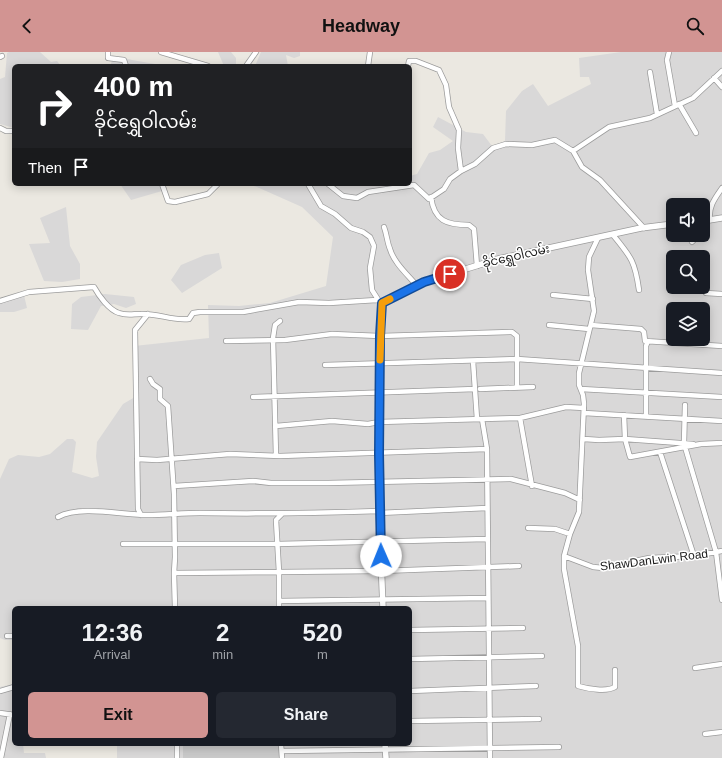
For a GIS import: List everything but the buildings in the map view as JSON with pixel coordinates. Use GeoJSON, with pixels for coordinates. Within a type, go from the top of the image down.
{"type":"FeatureCollection","features":[{"type":"Feature","properties":{"kind":"street"},"geometry":{"type":"LineString","coordinates":[[108,52],[108,58],[124,60],[125,64]]}},
{"type":"Feature","properties":{"kind":"street"},"geometry":{"type":"LineString","coordinates":[[161,52],[201,64]]}},
{"type":"Feature","properties":{"kind":"street"},"geometry":{"type":"LineString","coordinates":[[247,64],[256,52]]}},
{"type":"Feature","properties":{"kind":"street"},"geometry":{"type":"LineString","coordinates":[[368,64],[370,52]]}},
{"type":"Feature","properties":{"kind":"street"},"geometry":{"type":"LineString","coordinates":[[669,52],[668,60],[677,105],[696,133]]}},
{"type":"Feature","properties":{"kind":"street"},"geometry":{"type":"LineString","coordinates":[[409,64],[410,62],[416,61],[439,70],[446,85],[449,107],[459,130],[458,148],[461,171]]}},
{"type":"Feature","properties":{"kind":"street"},"geometry":{"type":"LineString","coordinates":[[573,152],[609,127],[650,118],[692,98],[722,71]]}},
{"type":"Feature","properties":{"kind":"street"},"geometry":{"type":"LineString","coordinates":[[650,72],[657,114]]}},
{"type":"Feature","properties":{"kind":"street"},"geometry":{"type":"LineString","coordinates":[[714,78],[722,87]]}},
{"type":"Feature","properties":{"kind":"street"},"geometry":{"type":"LineString","coordinates":[[0,128],[6,131],[12,131]]}},
{"type":"Feature","properties":{"kind":"street"},"geometry":{"type":"LineString","coordinates":[[412,185],[414,185],[429,199],[444,189],[450,180],[461,171],[475,164],[493,148],[506,144],[532,145],[555,140],[573,152],[582,167],[600,180],[644,228]]}},
{"type":"Feature","properties":{"kind":"street"},"geometry":{"type":"LineString","coordinates":[[163,186],[168,201],[175,202],[208,194],[216,186]]}},
{"type":"Feature","properties":{"kind":"street"},"geometry":{"type":"LineString","coordinates":[[309,186],[321,206],[335,214],[351,228],[363,232],[370,237],[374,246],[370,276],[372,290],[380,301],[379,512],[383,606]]}},
{"type":"Feature","properties":{"kind":"street"},"geometry":{"type":"LineString","coordinates":[[330,186],[343,196],[357,198],[368,192],[407,186]]}},
{"type":"Feature","properties":{"kind":"street"},"geometry":{"type":"LineString","coordinates":[[710,211],[712,202],[722,188]]}},
{"type":"Feature","properties":{"kind":"street"},"geometry":{"type":"LineString","coordinates":[[432,197],[433,209],[442,221],[453,225],[469,224],[474,229],[477,266]]}},
{"type":"Feature","properties":{"kind":"street"},"geometry":{"type":"LineString","coordinates":[[710,220],[722,218]]}},
{"type":"Feature","properties":{"kind":"street","name":"ခိုင်ရွှေဝါလမ်း"},"geometry":{"type":"LineString","coordinates":[[380,301],[417,286],[498,259],[644,228],[666,225]]}},
{"type":"Feature","properties":{"kind":"street"},"geometry":{"type":"LineString","coordinates":[[384,227],[390,250],[405,272],[417,286]]}},
{"type":"Feature","properties":{"kind":"street"},"geometry":{"type":"LineString","coordinates":[[613,235],[629,255],[636,268],[639,290]]}},
{"type":"Feature","properties":{"kind":"street"},"geometry":{"type":"LineString","coordinates":[[598,238],[589,257],[588,270],[594,311],[579,373],[584,410],[584,439],[580,475],[580,512],[570,534],[564,556],[564,569],[578,646],[578,686],[584,688],[612,689],[615,687],[615,670]]}},
{"type":"Feature","properties":{"kind":"street"},"geometry":{"type":"LineString","coordinates":[[0,301],[29,292],[90,286],[94,287],[99,296],[118,313],[129,315],[148,314],[178,320],[190,319],[193,313],[243,312],[299,302],[329,303],[380,301]]}},
{"type":"Feature","properties":{"kind":"street"},"geometry":{"type":"LineString","coordinates":[[710,293],[722,294]]}},
{"type":"Feature","properties":{"kind":"street"},"geometry":{"type":"LineString","coordinates":[[553,295],[593,299]]}},
{"type":"Feature","properties":{"kind":"street"},"geometry":{"type":"LineString","coordinates":[[141,515],[138,509],[135,330],[148,314]]}},
{"type":"Feature","properties":{"kind":"street"},"geometry":{"type":"LineString","coordinates":[[276,456],[274,340],[275,325],[280,320]]}},
{"type":"Feature","properties":{"kind":"street"},"geometry":{"type":"LineString","coordinates":[[549,325],[641,330],[644,332],[645,341],[722,346]]}},
{"type":"Feature","properties":{"kind":"street"},"geometry":{"type":"LineString","coordinates":[[226,341],[274,340],[332,334],[380,336],[512,332],[517,336],[517,388]]}},
{"type":"Feature","properties":{"kind":"street"},"geometry":{"type":"LineString","coordinates":[[646,417],[646,346],[648,341]]}},
{"type":"Feature","properties":{"kind":"street"},"geometry":{"type":"LineString","coordinates":[[325,364],[380,364],[517,359],[722,373]]}},
{"type":"Feature","properties":{"kind":"street"},"geometry":{"type":"LineString","coordinates":[[473,361],[479,419],[487,449],[490,758]]}},
{"type":"Feature","properties":{"kind":"street"},"geometry":{"type":"LineString","coordinates":[[150,379],[152,384],[160,388],[160,399],[167,403],[174,486],[173,515],[175,606]]}},
{"type":"Feature","properties":{"kind":"street"},"geometry":{"type":"LineString","coordinates":[[253,397],[533,387]]}},
{"type":"Feature","properties":{"kind":"street"},"geometry":{"type":"LineString","coordinates":[[581,389],[722,397]]}},
{"type":"Feature","properties":{"kind":"street"},"geometry":{"type":"LineString","coordinates":[[685,405],[684,445],[716,552],[722,599]]}},
{"type":"Feature","properties":{"kind":"street"},"geometry":{"type":"LineString","coordinates":[[276,426],[332,421],[368,424],[379,422],[520,418],[566,407],[646,417],[722,421]]}},
{"type":"Feature","properties":{"kind":"street"},"geometry":{"type":"LineString","coordinates":[[624,415],[625,439],[630,457],[660,452],[684,445]]}},
{"type":"Feature","properties":{"kind":"street"},"geometry":{"type":"LineString","coordinates":[[520,418],[532,486]]}},
{"type":"Feature","properties":{"kind":"street"},"geometry":{"type":"LineString","coordinates":[[584,439],[625,439],[684,445],[722,443]]}},
{"type":"Feature","properties":{"kind":"street"},"geometry":{"type":"LineString","coordinates":[[137,458],[158,460],[230,454],[276,456],[379,454],[487,449]]}},
{"type":"Feature","properties":{"kind":"street"},"geometry":{"type":"LineString","coordinates":[[660,452],[694,556]]}},
{"type":"Feature","properties":{"kind":"street"},"geometry":{"type":"LineString","coordinates":[[174,486],[253,481],[271,483],[511,479],[565,494],[580,500]]}},
{"type":"Feature","properties":{"kind":"street"},"geometry":{"type":"LineString","coordinates":[[58,516],[80,511],[141,515],[173,515],[198,513],[282,514],[379,512],[487,508]]}},
{"type":"Feature","properties":{"kind":"street"},"geometry":{"type":"LineString","coordinates":[[279,606],[276,520],[282,514]]}},
{"type":"Feature","properties":{"kind":"street"},"geometry":{"type":"LineString","coordinates":[[528,528],[555,529],[570,534]]}},
{"type":"Feature","properties":{"kind":"street"},"geometry":{"type":"LineString","coordinates":[[123,544],[278,544],[487,539]]}},
{"type":"Feature","properties":{"kind":"street","name":"ShawDanLwin Road"},"geometry":{"type":"LineString","coordinates":[[564,556],[592,567],[603,568],[649,558],[694,556],[722,551]]}},
{"type":"Feature","properties":{"kind":"street"},"geometry":{"type":"LineString","coordinates":[[174,573],[381,571],[519,566]]}},
{"type":"Feature","properties":{"kind":"street"},"geometry":{"type":"LineString","coordinates":[[279,601],[383,601],[488,598]]}},
{"type":"Feature","properties":{"kind":"street"},"geometry":{"type":"LineString","coordinates":[[412,630],[523,628]]}},
{"type":"Feature","properties":{"kind":"street"},"geometry":{"type":"LineString","coordinates":[[7,636],[12,636]]}},
{"type":"Feature","properties":{"kind":"street"},"geometry":{"type":"LineString","coordinates":[[412,659],[542,656]]}},
{"type":"Feature","properties":{"kind":"street"},"geometry":{"type":"LineString","coordinates":[[695,668],[722,664]]}},
{"type":"Feature","properties":{"kind":"street"},"geometry":{"type":"LineString","coordinates":[[412,691],[536,686]]}},
{"type":"Feature","properties":{"kind":"street"},"geometry":{"type":"LineString","coordinates":[[0,691],[12,688]]}},
{"type":"Feature","properties":{"kind":"street"},"geometry":{"type":"LineString","coordinates":[[0,713],[12,714],[2,758]]}},
{"type":"Feature","properties":{"kind":"street"},"geometry":{"type":"LineString","coordinates":[[412,721],[539,719]]}},
{"type":"Feature","properties":{"kind":"street"},"geometry":{"type":"LineString","coordinates":[[705,734],[722,732]]}},
{"type":"Feature","properties":{"kind":"street"},"geometry":{"type":"LineString","coordinates":[[177,746],[177,758]]}},
{"type":"Feature","properties":{"kind":"street"},"geometry":{"type":"LineString","coordinates":[[281,746],[282,758]]}},
{"type":"Feature","properties":{"kind":"street"},"geometry":{"type":"LineString","coordinates":[[385,747],[386,758]]}},
{"type":"Feature","properties":{"kind":"street"},"geometry":{"type":"LineString","coordinates":[[282,751],[385,747],[559,747]]}},
{"type":"Feature","properties":{"kind":"shaded area"},"geometry":{"type":"Polygon","coordinates":[[[40,52],[51,62],[57,61],[59,64],[12,64],[12,127],[0,124],[0,79],[5,77],[7,53],[40,52]]]}},
{"type":"Feature","properties":{"kind":"shaded area"},"geometry":{"type":"Polygon","coordinates":[[[218,52],[231,52],[236,58],[236,64],[223,64],[218,52]]]}},
{"type":"Feature","properties":{"kind":"shaded area"},"geometry":{"type":"Polygon","coordinates":[[[261,52],[300,52],[300,56],[294,58],[286,55],[288,64],[256,64],[261,52]]]}},
{"type":"Feature","properties":{"kind":"shaded area"},"geometry":{"type":"Polygon","coordinates":[[[621,52],[722,52],[722,758],[117,758],[117,746],[412,746],[412,606],[12,606],[12,640],[5,640],[0,638],[0,479],[9,459],[18,455],[39,457],[50,454],[67,439],[73,439],[76,442],[72,472],[92,478],[99,476],[96,457],[97,442],[123,404],[135,397],[134,346],[209,338],[208,305],[239,306],[270,303],[326,286],[333,237],[302,207],[254,186],[412,186],[412,175],[417,174],[429,153],[440,150],[453,141],[433,127],[438,117],[466,132],[483,134],[492,146],[505,141],[506,111],[522,91],[533,84],[548,106],[591,84],[589,77],[580,77],[579,58],[621,52]]]}},
{"type":"Feature","properties":{"kind":"shaded area"},"geometry":{"type":"Polygon","coordinates":[[[114,56],[155,64],[111,64],[114,56]]]}},
{"type":"Feature","properties":{"kind":"shaded area"},"geometry":{"type":"Polygon","coordinates":[[[121,186],[161,186],[162,191],[131,200],[121,186]]]}},
{"type":"Feature","properties":{"kind":"shaded area"},"geometry":{"type":"Polygon","coordinates":[[[66,207],[70,246],[80,264],[80,279],[62,282],[44,281],[29,244],[50,243],[40,218],[66,207]]]}},
{"type":"Feature","properties":{"kind":"shaded area"},"geometry":{"type":"Polygon","coordinates":[[[219,253],[222,268],[182,293],[171,280],[181,265],[205,255],[219,253]]]}},
{"type":"Feature","properties":{"kind":"shaded area"},"geometry":{"type":"Polygon","coordinates":[[[23,291],[27,308],[14,312],[0,312],[0,299],[8,299],[23,291]]]}},
{"type":"Feature","properties":{"kind":"shaded area"},"geometry":{"type":"Polygon","coordinates":[[[105,294],[134,297],[136,304],[126,308],[114,304],[101,306],[88,330],[71,329],[72,304],[81,297],[105,294]]]}},
{"type":"Feature","properties":{"kind":"shaded area"},"geometry":{"type":"Polygon","coordinates":[[[12,684],[12,746],[23,746],[24,753],[45,753],[46,758],[0,758],[0,687],[12,684]]]}},
{"type":"Feature","properties":{"kind":"shaded area"},"geometry":{"type":"Polygon","coordinates":[[[183,746],[279,746],[280,758],[183,758],[183,746]]]}},
{"type":"Feature","properties":{"kind":"slow traffic"},"geometry":{"type":"LineString","coordinates":[[380,360],[382,303],[390,299]]}},
{"type":"Feature","properties":{"kind":"route"},"geometry":{"type":"LineString","coordinates":[[381,556],[379,511],[379,422],[382,303],[424,282],[450,274]]}}]}
